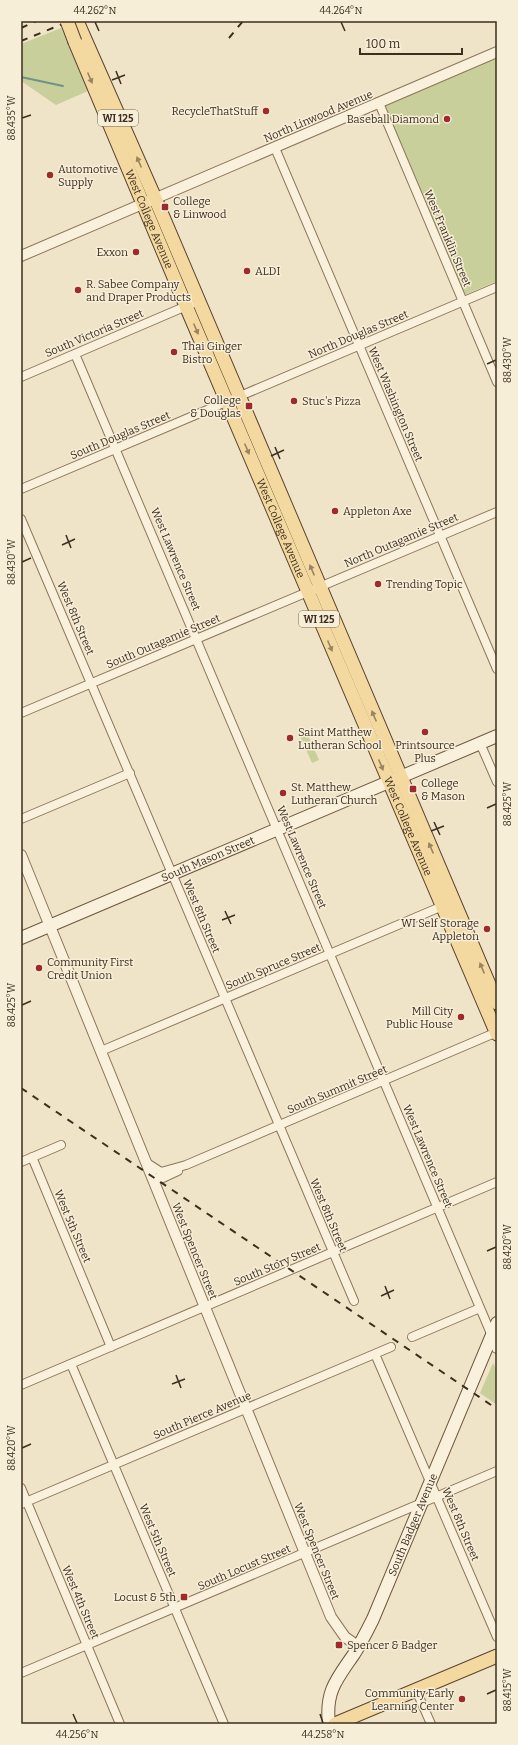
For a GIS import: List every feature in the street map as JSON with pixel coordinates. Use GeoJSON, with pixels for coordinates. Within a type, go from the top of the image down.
{"type":"FeatureCollection","features":[{"type":"Feature","properties":{"kind":"main road","name":"West College Avenue"},"geometry":{"type":"LineString","coordinates":[[67,21],[80,40],[149,200],[187,275],[192,303]]}},
{"type":"Feature","properties":{"kind":"main road","name":"West College Avenue"},"geometry":{"type":"LineString","coordinates":[[77,21],[80,40]]}},
{"type":"Feature","properties":{"kind":"main road","name":"West College Avenue"},"geometry":{"type":"LineString","coordinates":[[149,200],[167,261],[192,303],[447,904],[497,1033]]}},
{"type":"Feature","properties":{"kind":"main road"},"geometry":{"type":"LineString","coordinates":[[167,261],[173,262],[187,275]]}},
{"type":"Feature","properties":{"kind":"main road","name":"South Mason Street"},"geometry":{"type":"LineString","coordinates":[[21,938],[277,828],[497,736]]}},
{"type":"Feature","properties":{"kind":"main road","name":"West College Avenue"},"geometry":{"type":"LineString","coordinates":[[447,904],[497,1003]]}},
{"type":"Feature","properties":{"kind":"main road","name":"South Badger Avenue"},"geometry":{"type":"LineString","coordinates":[[329,1724],[328,1708],[331,1690],[359,1647],[376,1613],[497,1323]]}},
{"type":"Feature","properties":{"kind":"main road"},"geometry":{"type":"LineString","coordinates":[[335,1724],[497,1656]]}},
{"type":"Feature","properties":{"kind":"street","name":"North Linwood Avenue"},"geometry":{"type":"LineString","coordinates":[[21,256],[497,52]]}},
{"type":"Feature","properties":{"kind":"street","name":"West Franklin Street"},"geometry":{"type":"LineString","coordinates":[[379,103],[497,382]]}},
{"type":"Feature","properties":{"kind":"street","name":"West Washington Street"},"geometry":{"type":"LineString","coordinates":[[275,148],[497,669]]}},
{"type":"Feature","properties":{"kind":"street","name":"North Douglas Street"},"geometry":{"type":"LineString","coordinates":[[233,399],[497,287]]}},
{"type":"Feature","properties":{"kind":"street","name":"South Victoria Street"},"geometry":{"type":"LineString","coordinates":[[21,377],[192,303]]}},
{"type":"Feature","properties":{"kind":"street","name":"West Lawrence Street"},"geometry":{"type":"LineString","coordinates":[[75,354],[497,1348]]}},
{"type":"Feature","properties":{"kind":"street","name":"South Douglas Street"},"geometry":{"type":"LineString","coordinates":[[21,489],[233,399]]}},
{"type":"Feature","properties":{"kind":"street","name":"North Outagamie Street"},"geometry":{"type":"LineString","coordinates":[[313,589],[497,512]]}},
{"type":"Feature","properties":{"kind":"street","name":"West 8th Street"},"geometry":{"type":"LineString","coordinates":[[21,519],[354,1301]]}},
{"type":"Feature","properties":{"kind":"street","name":"South Outagamie Street"},"geometry":{"type":"LineString","coordinates":[[21,714],[313,589]]}},
{"type":"Feature","properties":{"kind":"street"},"geometry":{"type":"LineString","coordinates":[[480,743],[497,782]]}},
{"type":"Feature","properties":{"kind":"street"},"geometry":{"type":"LineString","coordinates":[[21,819],[130,773]]}},
{"type":"Feature","properties":{"kind":"street","name":"West Spencer Street"},"geometry":{"type":"LineString","coordinates":[[21,855],[334,1622],[346,1637],[359,1647]]}},
{"type":"Feature","properties":{"kind":"street","name":"South Spruce Street"},"geometry":{"type":"LineString","coordinates":[[100,1051],[447,904]]}},
{"type":"Feature","properties":{"kind":"street","name":"South Summit Street"},"geometry":{"type":"LineString","coordinates":[[147,1164],[161,1172],[186,1164],[497,1033]]}},
{"type":"Feature","properties":{"kind":"street"},"geometry":{"type":"LineString","coordinates":[[21,1162],[61,1145]]}},
{"type":"Feature","properties":{"kind":"street","name":"West 5th Street"},"geometry":{"type":"LineString","coordinates":[[32,1157],[111,1347]]}},
{"type":"Feature","properties":{"kind":"street","name":"South Summit Street"},"geometry":{"type":"LineString","coordinates":[[154,1178],[167,1176],[182,1170],[186,1164]]}},
{"type":"Feature","properties":{"kind":"street","name":"South Story Street"},"geometry":{"type":"LineString","coordinates":[[21,1385],[497,1182]]}},
{"type":"Feature","properties":{"kind":"street"},"geometry":{"type":"LineString","coordinates":[[412,1337],[480,1308]]}},
{"type":"Feature","properties":{"kind":"street","name":"South Pierce Avenue"},"geometry":{"type":"LineString","coordinates":[[24,1502],[391,1347]]}},
{"type":"Feature","properties":{"kind":"street","name":"West 8th Street"},"geometry":{"type":"LineString","coordinates":[[375,1354],[497,1636]]}},
{"type":"Feature","properties":{"kind":"street","name":"West 5th Street"},"geometry":{"type":"LineString","coordinates":[[71,1364],[224,1724]]}},
{"type":"Feature","properties":{"kind":"street","name":"South Locust Street"},"geometry":{"type":"LineString","coordinates":[[21,1673],[497,1471]]}},
{"type":"Feature","properties":{"kind":"street","name":"West 4th Street"},"geometry":{"type":"LineString","coordinates":[[21,1488],[24,1502],[120,1724]]}},
{"type":"Feature","properties":{"kind":"street"},"geometry":{"type":"LineString","coordinates":[[416,1690],[431,1724]]}},
{"type":"Feature","properties":{"kind":"green space"},"geometry":{"type":"Polygon","coordinates":[[[61,28],[88,91],[56,105],[21,81],[21,44],[61,28]]]}},
{"type":"Feature","properties":{"kind":"green space"},"geometry":{"type":"Polygon","coordinates":[[[497,57],[497,281],[465,295],[384,104],[497,57]]]}},
{"type":"Feature","properties":{"kind":"green space"},"geometry":{"type":"Polygon","coordinates":[[[306,731],[319,760],[312,763],[299,734],[306,731]]]}},
{"type":"Feature","properties":{"kind":"green space"},"geometry":{"type":"Polygon","coordinates":[[[493,1363],[497,1370],[497,1405],[480,1393],[493,1363]]]}},
{"type":"Feature","properties":{"kind":"waterway"},"geometry":{"type":"LineString","coordinates":[[21,77],[63,86]]}},
{"type":"Feature","properties":{"kind":"railway"},"geometry":{"type":"LineString","coordinates":[[21,28],[36,21]]}},
{"type":"Feature","properties":{"kind":"railway"},"geometry":{"type":"LineString","coordinates":[[21,41],[70,21]]}},
{"type":"Feature","properties":{"kind":"railway"},"geometry":{"type":"LineString","coordinates":[[229,38],[243,21]]}},
{"type":"Feature","properties":{"kind":"railway"},"geometry":{"type":"LineString","coordinates":[[21,1088],[497,1409]]}},
{"type":"Feature","properties":{"kind":"place","name":"RecycleThatStuff"},"geometry":{"type":"Point","coordinates":[266,111]}},
{"type":"Feature","properties":{"kind":"place","name":"Baseball Diamond"},"geometry":{"type":"Point","coordinates":[447,119]}},
{"type":"Feature","properties":{"kind":"place","name":"Automotive Supply"},"geometry":{"type":"Point","coordinates":[50,175]}},
{"type":"Feature","properties":{"kind":"place","name":"College & Linwood"},"geometry":{"type":"Point","coordinates":[165,207]}},
{"type":"Feature","properties":{"kind":"place","name":"Exxon"},"geometry":{"type":"Point","coordinates":[136,252]}},
{"type":"Feature","properties":{"kind":"place","name":"ALDI"},"geometry":{"type":"Point","coordinates":[247,271]}},
{"type":"Feature","properties":{"kind":"place","name":"R. Sabee Company and Draper Products"},"geometry":{"type":"Point","coordinates":[78,290]}},
{"type":"Feature","properties":{"kind":"place","name":"Thai Ginger Bistro"},"geometry":{"type":"Point","coordinates":[174,352]}},
{"type":"Feature","properties":{"kind":"place","name":"Stuc's Pizza"},"geometry":{"type":"Point","coordinates":[294,401]}},
{"type":"Feature","properties":{"kind":"place","name":"College & Douglas"},"geometry":{"type":"Point","coordinates":[249,406]}},
{"type":"Feature","properties":{"kind":"place","name":"Appleton Axe"},"geometry":{"type":"Point","coordinates":[335,511]}},
{"type":"Feature","properties":{"kind":"place","name":"Trending Topic"},"geometry":{"type":"Point","coordinates":[378,584]}},
{"type":"Feature","properties":{"kind":"place","name":"Printsource Plus"},"geometry":{"type":"Point","coordinates":[425,732]}},
{"type":"Feature","properties":{"kind":"place","name":"Saint Matthew Lutheran School"},"geometry":{"type":"Point","coordinates":[290,738]}},
{"type":"Feature","properties":{"kind":"place","name":"College & Mason"},"geometry":{"type":"Point","coordinates":[413,789]}},
{"type":"Feature","properties":{"kind":"place","name":"St. Matthew Lutheran Church"},"geometry":{"type":"Point","coordinates":[283,793]}},
{"type":"Feature","properties":{"kind":"place","name":"WI Self Storage Appleton"},"geometry":{"type":"Point","coordinates":[487,929]}},
{"type":"Feature","properties":{"kind":"place","name":"Community First Credit Union"},"geometry":{"type":"Point","coordinates":[39,968]}},
{"type":"Feature","properties":{"kind":"place","name":"Mill City Public House"},"geometry":{"type":"Point","coordinates":[461,1017]}},
{"type":"Feature","properties":{"kind":"place","name":"Locust & 5th"},"geometry":{"type":"Point","coordinates":[184,1597]}},
{"type":"Feature","properties":{"kind":"place","name":"Spencer & Badger"},"geometry":{"type":"Point","coordinates":[339,1645]}},
{"type":"Feature","properties":{"kind":"place","name":"Community Early Learning Center"},"geometry":{"type":"Point","coordinates":[462,1699]}}]}
